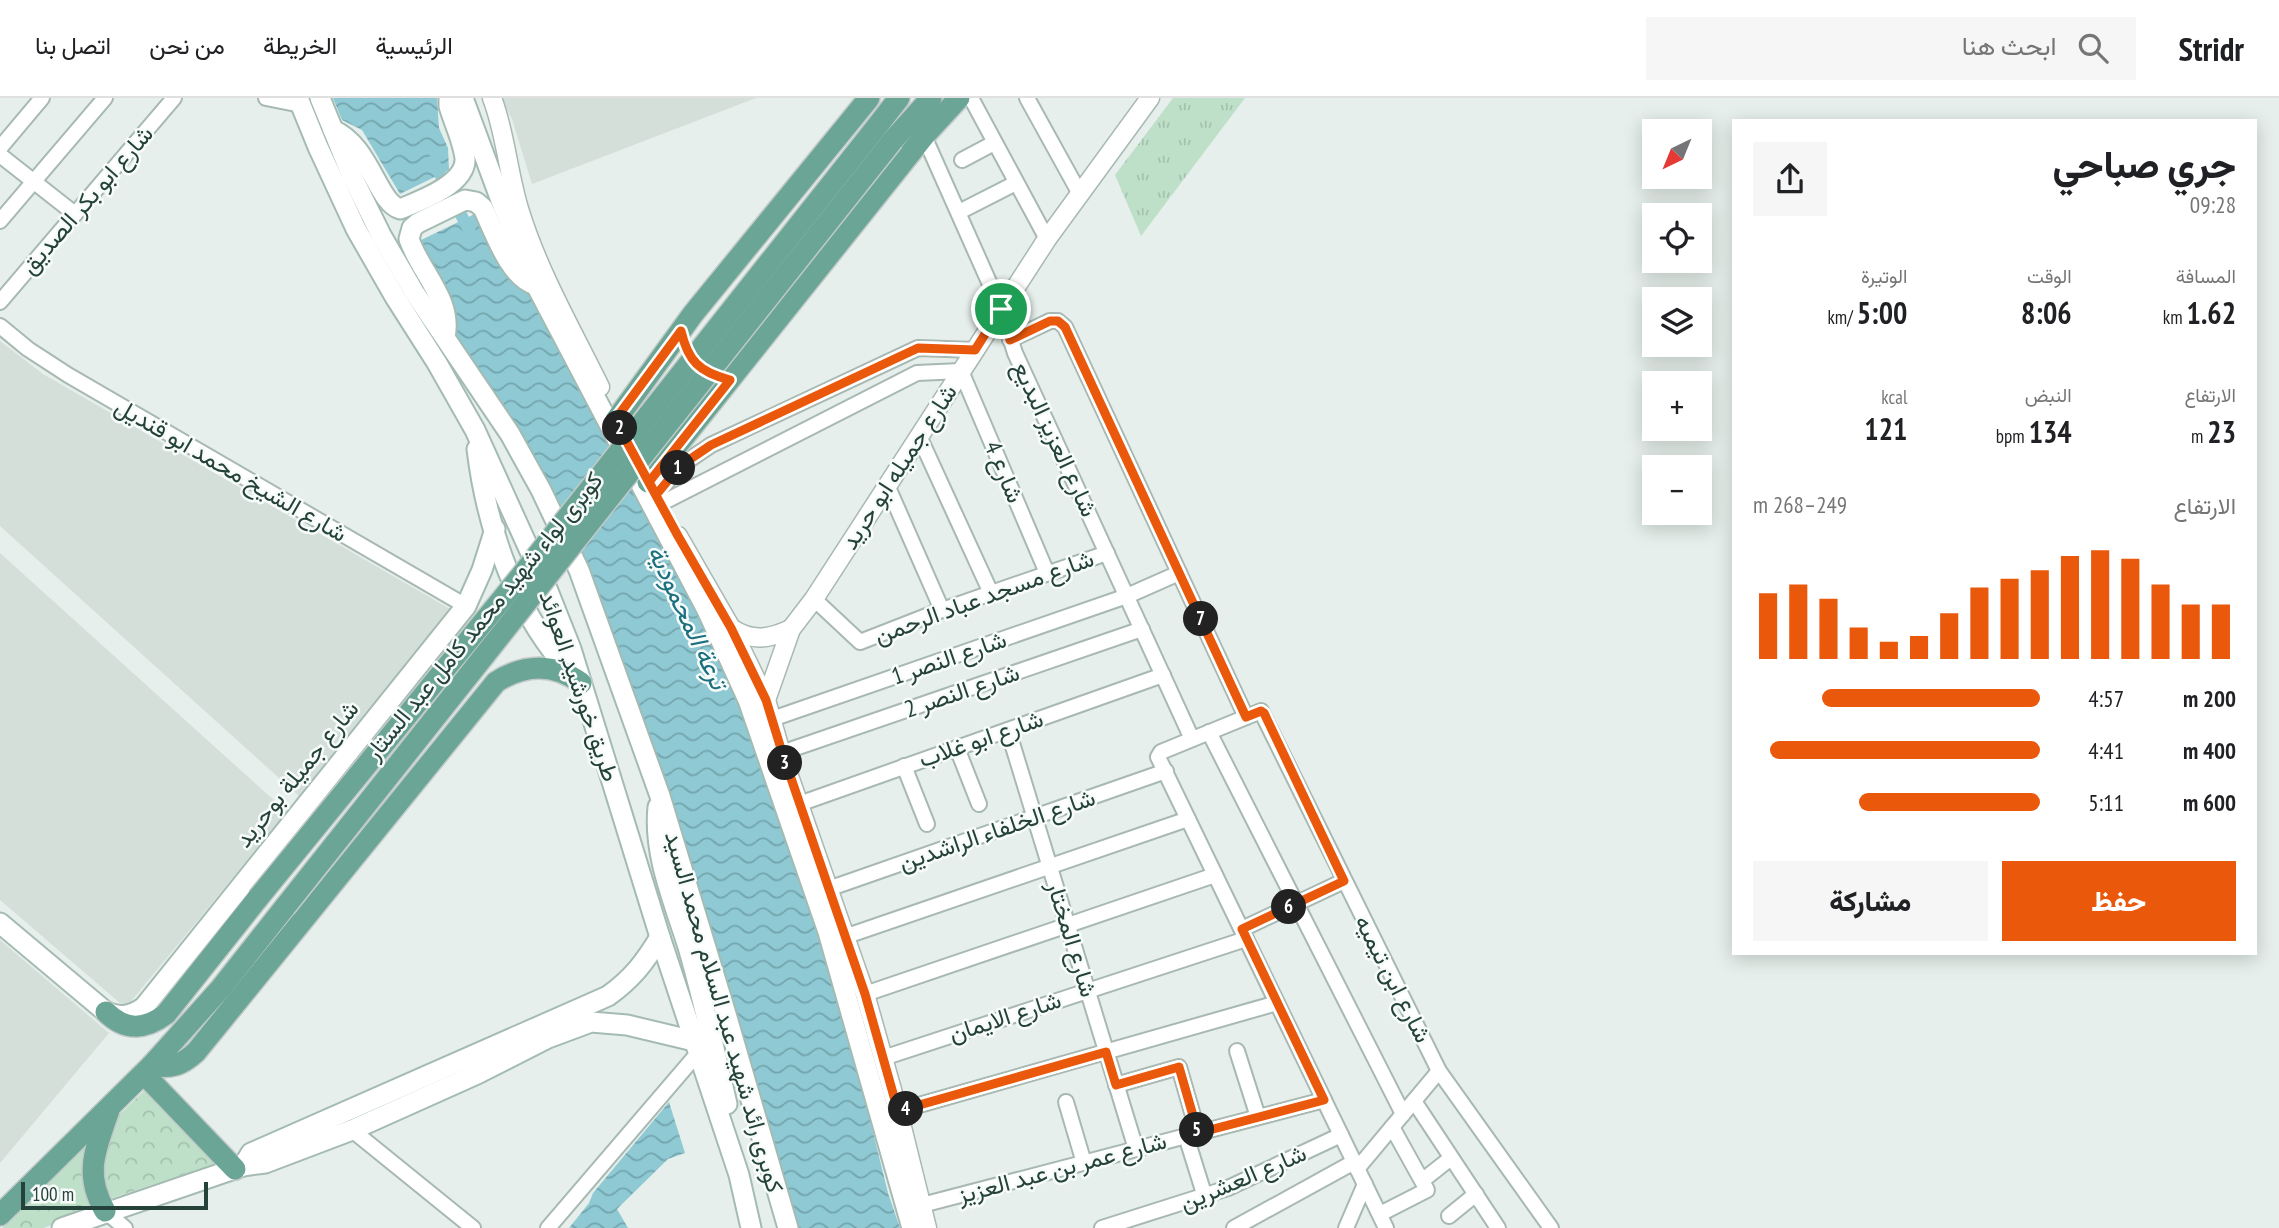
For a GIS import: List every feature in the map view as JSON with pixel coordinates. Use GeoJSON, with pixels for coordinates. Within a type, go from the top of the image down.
{"type":"FeatureCollection","features":[{"type":"Feature","properties":{"kind":"main road","name":"طريق خورشيد, العوائد"},"geometry":{"type":"LineString","coordinates":[[320,98],[381,235],[408,282],[510,434],[563,535],[593,606],[660,796]]}},
{"type":"Feature","properties":{"kind":"main road"},"geometry":{"type":"LineString","coordinates":[[333,130],[358,148],[392,206],[404,208],[454,183],[463,170],[465,157],[449,98]]}},
{"type":"Feature","properties":{"kind":"main road"},"geometry":{"type":"LineString","coordinates":[[463,98],[536,285],[707,610],[748,700],[828,932],[912,1228]]}},
{"type":"Feature","properties":{"kind":"main road"},"geometry":{"type":"LineString","coordinates":[[615,420],[681,331],[869,98]]}},
{"type":"Feature","properties":{"kind":"main road","name":"كوبرى لواء شهيد محمد كامل عبد الستار"},"geometry":{"type":"LineString","coordinates":[[106,1012],[124,1025],[135,1027],[157,1021],[166,1014],[521,576],[899,98]]}},
{"type":"Feature","properties":{"kind":"main road","name":"كوبرى لواء شهيد محمد كامل عبد الستار"},"geometry":{"type":"LineString","coordinates":[[148,1069],[221,988],[893,140],[930,98]]}},
{"type":"Feature","properties":{"kind":"main road"},"geometry":{"type":"LineString","coordinates":[[655,494],[730,380],[924,136],[958,98]]}},
{"type":"Feature","properties":{"kind":"main road","name":"طريق خورشيد, العوائد"},"geometry":{"type":"LineString","coordinates":[[300,102],[356,229],[395,298],[438,363],[475,430],[548,591],[581,683],[738,1175],[751,1228]]}},
{"type":"Feature","properties":{"kind":"main road"},"geometry":{"type":"LineString","coordinates":[[445,337],[447,321],[444,307],[409,239],[412,228],[418,223],[465,200],[472,201],[483,208],[514,271],[523,281],[536,285]]}},
{"type":"Feature","properties":{"kind":"main road"},"geometry":{"type":"LineString","coordinates":[[681,331],[685,349],[696,365],[711,375],[730,380]]}},
{"type":"Feature","properties":{"kind":"main road"},"geometry":{"type":"LineString","coordinates":[[475,430],[482,480],[507,565],[533,624],[555,655],[581,683]]}},
{"type":"Feature","properties":{"kind":"main road","name":"شارع جميلة بوحريد"},"geometry":{"type":"LineString","coordinates":[[106,1012],[126,1016],[144,1007],[466,606],[482,570],[495,529]]}},
{"type":"Feature","properties":{"kind":"main road"},"geometry":{"type":"LineString","coordinates":[[0,1214],[148,1069],[177,1066],[196,1052],[496,682],[516,671],[535,668],[564,672],[581,683]]}},
{"type":"Feature","properties":{"kind":"main road"},"geometry":{"type":"LineString","coordinates":[[660,796],[656,819],[658,844],[689,951],[726,1099],[736,1145],[738,1175]]}},
{"type":"Feature","properties":{"kind":"main road","name":"كوبرى رائد شهيد عبد السلام محمد السيد"},"geometry":{"type":"LineString","coordinates":[[660,796],[788,1228]]}},
{"type":"Feature","properties":{"kind":"main road"},"geometry":{"type":"LineString","coordinates":[[0,923],[106,1012]]}},
{"type":"Feature","properties":{"kind":"main road"},"geometry":{"type":"LineString","coordinates":[[62,1228],[239,1167],[265,1163],[352,1130],[548,1038],[588,1014],[628,982],[644,964],[660,937]]}},
{"type":"Feature","properties":{"kind":"main road"},"geometry":{"type":"LineString","coordinates":[[239,1167],[258,1150],[588,1014],[696,1047]]}},
{"type":"Feature","properties":{"kind":"main road"},"geometry":{"type":"LineString","coordinates":[[148,1069],[239,1167]]}},
{"type":"Feature","properties":{"kind":"main road"},"geometry":{"type":"LineString","coordinates":[[105,1211],[96,1195],[92,1169],[94,1154],[111,1105]]}},
{"type":"Feature","properties":{"kind":"street"},"geometry":{"type":"LineString","coordinates":[[0,148],[42,98]]}},
{"type":"Feature","properties":{"kind":"street"},"geometry":{"type":"LineString","coordinates":[[0,221],[105,98]]}},
{"type":"Feature","properties":{"kind":"street","name":"شارع ابو بكر الصديق"},"geometry":{"type":"LineString","coordinates":[[0,302],[174,98]]}},
{"type":"Feature","properties":{"kind":"street"},"geometry":{"type":"LineString","coordinates":[[266,98],[300,102]]}},
{"type":"Feature","properties":{"kind":"street"},"geometry":{"type":"LineString","coordinates":[[492,98],[501,124],[511,181],[530,242],[615,420],[731,628],[766,700],[865,994],[927,1228]]}},
{"type":"Feature","properties":{"kind":"street"},"geometry":{"type":"LineString","coordinates":[[971,98],[1047,239]]}},
{"type":"Feature","properties":{"kind":"street"},"geometry":{"type":"LineString","coordinates":[[1027,98],[1080,194]]}},
{"type":"Feature","properties":{"kind":"street","name":"شارع جميله ابو حريد"},"geometry":{"type":"LineString","coordinates":[[766,700],[791,629],[814,598],[1047,239],[1150,98]]}},
{"type":"Feature","properties":{"kind":"street","name":"شارع العزيز البديع"},"geometry":{"type":"LineString","coordinates":[[924,136],[1001,309],[1010,340],[1192,739]]}},
{"type":"Feature","properties":{"kind":"street"},"geometry":{"type":"LineString","coordinates":[[962,160],[994,143]]}},
{"type":"Feature","properties":{"kind":"street"},"geometry":{"type":"LineString","coordinates":[[0,155],[75,214]]}},
{"type":"Feature","properties":{"kind":"street"},"geometry":{"type":"LineString","coordinates":[[959,212],[1016,183]]}},
{"type":"Feature","properties":{"kind":"street"},"geometry":{"type":"LineString","coordinates":[[1010,340],[1050,321],[1062,323],[1246,717],[1192,739]]}},
{"type":"Feature","properties":{"kind":"street","name":"شارع الشيخ محمد ابو قنديل"},"geometry":{"type":"LineString","coordinates":[[0,326],[28,349],[68,375],[466,606]]}},
{"type":"Feature","properties":{"kind":"street"},"geometry":{"type":"LineString","coordinates":[[655,494],[680,466],[711,445],[918,348],[975,350]]}},
{"type":"Feature","properties":{"kind":"street"},"geometry":{"type":"LineString","coordinates":[[655,494],[917,373],[961,371]]}},
{"type":"Feature","properties":{"kind":"street","name":"شارع 4"},"geometry":{"type":"LineString","coordinates":[[961,371],[1047,573]]}},
{"type":"Feature","properties":{"kind":"street"},"geometry":{"type":"LineString","coordinates":[[919,436],[991,593]]}},
{"type":"Feature","properties":{"kind":"street"},"geometry":{"type":"LineString","coordinates":[[887,485],[942,610]]}},
{"type":"Feature","properties":{"kind":"street","name":"شارع مسجد عباد الرحمن"},"geometry":{"type":"LineString","coordinates":[[814,598],[860,642],[1107,552]]}},
{"type":"Feature","properties":{"kind":"street","name":"شارع النصر 1"},"geometry":{"type":"LineString","coordinates":[[772,719],[1127,596],[1179,573]]}},
{"type":"Feature","properties":{"kind":"street"},"geometry":{"type":"LineString","coordinates":[[731,628],[749,637],[760,638],[770,638],[791,629]]}},
{"type":"Feature","properties":{"kind":"street","name":"شارع النصر 2"},"geometry":{"type":"LineString","coordinates":[[782,752],[1142,629]]}},
{"type":"Feature","properties":{"kind":"street","name":"شارع ابو غلاب"},"geometry":{"type":"LineString","coordinates":[[799,803],[1163,675]]}},
{"type":"Feature","properties":{"kind":"street","name":"شارع ابن تيميه"},"geometry":{"type":"LineString","coordinates":[[1246,717],[1261,711],[1264,713],[1439,1071],[1551,1228]]}},
{"type":"Feature","properties":{"kind":"street","name":"شارع المختار"},"geometry":{"type":"LineString","coordinates":[[1008,730],[1136,1149]]}},
{"type":"Feature","properties":{"kind":"street"},"geometry":{"type":"LineString","coordinates":[[1209,732],[1403,1114]]}},
{"type":"Feature","properties":{"kind":"street","name":"شارع الخلفاء الراشدين"},"geometry":{"type":"LineString","coordinates":[[828,889],[1035,817],[1163,765],[1161,752],[1192,739]]}},
{"type":"Feature","properties":{"kind":"street"},"geometry":{"type":"LineString","coordinates":[[957,748],[979,804]]}},
{"type":"Feature","properties":{"kind":"street"},"geometry":{"type":"LineString","coordinates":[[1163,765],[1383,1221],[1428,1188],[1392,1127]]}},
{"type":"Feature","properties":{"kind":"street"},"geometry":{"type":"LineString","coordinates":[[904,766],[927,824]]}},
{"type":"Feature","properties":{"kind":"street"},"geometry":{"type":"LineString","coordinates":[[844,937],[1188,818]]}},
{"type":"Feature","properties":{"kind":"street"},"geometry":{"type":"LineString","coordinates":[[865,994],[1215,875]]}},
{"type":"Feature","properties":{"kind":"street","name":"شارع الايمان"},"geometry":{"type":"LineString","coordinates":[[883,1058],[1244,934],[1296,903],[1344,881]]}},
{"type":"Feature","properties":{"kind":"street"},"geometry":{"type":"LineString","coordinates":[[898,1111],[1277,1003]]}},
{"type":"Feature","properties":{"kind":"street"},"geometry":{"type":"LineString","coordinates":[[548,1228],[696,1047]]}},
{"type":"Feature","properties":{"kind":"street"},"geometry":{"type":"LineString","coordinates":[[1237,1051],[1258,1117]]}},
{"type":"Feature","properties":{"kind":"street"},"geometry":{"type":"LineString","coordinates":[[1116,1085],[1179,1067],[1205,1197]]}},
{"type":"Feature","properties":{"kind":"street"},"geometry":{"type":"LineString","coordinates":[[1234,1228],[1356,1165],[1439,1071]]}},
{"type":"Feature","properties":{"kind":"street","name":"شارع عمر بن عبد العزيز"},"geometry":{"type":"LineString","coordinates":[[922,1205],[1324,1100]]}},
{"type":"Feature","properties":{"kind":"street"},"geometry":{"type":"LineString","coordinates":[[1414,1101],[1498,1228]]}},
{"type":"Feature","properties":{"kind":"street"},"geometry":{"type":"LineString","coordinates":[[1066,1102],[1084,1163]]}},
{"type":"Feature","properties":{"kind":"street"},"geometry":{"type":"LineString","coordinates":[[352,1130],[473,1228]]}},
{"type":"Feature","properties":{"kind":"street","name":"شارع العشرين"},"geometry":{"type":"LineString","coordinates":[[1102,1228],[1205,1197],[1341,1135]]}},
{"type":"Feature","properties":{"kind":"street"},"geometry":{"type":"LineString","coordinates":[[1423,1180],[1451,1158]]}},
{"type":"Feature","properties":{"kind":"street"},"geometry":{"type":"LineString","coordinates":[[1346,1228],[1365,1184]]}},
{"type":"Feature","properties":{"kind":"street"},"geometry":{"type":"LineString","coordinates":[[1449,1216],[1475,1194]]}},
{"type":"Feature","properties":{"kind":"street"},"geometry":{"type":"LineString","coordinates":[[105,1211],[125,1228]]}},
{"type":"Feature","properties":{"kind":"shaded area"},"geometry":{"type":"Polygon","coordinates":[[[501,98],[756,98],[532,184],[512,119],[501,98]]]}},
{"type":"Feature","properties":{"kind":"shaded area"},"geometry":{"type":"Polygon","coordinates":[[[0,341],[43,374],[452,610],[299,796],[0,526],[0,341]]]}},
{"type":"Feature","properties":{"kind":"shaded area"},"geometry":{"type":"Polygon","coordinates":[[[0,553],[287,812],[128,1005],[120,1003],[0,900],[0,553]]]}},
{"type":"Feature","properties":{"kind":"shaded area"},"geometry":{"type":"Polygon","coordinates":[[[0,940],[109,1033],[0,1163],[0,940]]]}},
{"type":"Feature","properties":{"kind":"green space"},"geometry":{"type":"Polygon","coordinates":[[[1173,98],[1245,98],[1141,236],[1115,175],[1173,98]]]}},
{"type":"Feature","properties":{"kind":"green space"},"geometry":{"type":"Polygon","coordinates":[[[148,1087],[218,1163],[112,1198],[100,1178],[101,1161],[115,1119],[148,1087]]]}},
{"type":"Feature","properties":{"kind":"green space"},"geometry":{"type":"Polygon","coordinates":[[[89,1142],[83,1176],[87,1192],[97,1208],[44,1228],[2,1228],[89,1142]]]}},
{"type":"Feature","properties":{"kind":"water"},"geometry":{"type":"Polygon","coordinates":[[[333,98],[437,98],[439,128],[448,148],[449,170],[400,194],[362,130],[342,120],[333,98]]]}},
{"type":"Feature","properties":{"kind":"water"},"geometry":{"type":"Polygon","coordinates":[[[477,213],[510,280],[520,289],[533,293],[715,641],[748,725],[811,909],[849,1035],[888,1193],[900,1228],[796,1228],[584,565],[453,337],[419,241],[477,213]]]}},
{"type":"Feature","properties":{"kind":"water"},"geometry":{"type":"Polygon","coordinates":[[[669,1102],[685,1153],[668,1159],[617,1209],[628,1228],[569,1228],[589,1203],[593,1193],[669,1102]]]}},
{"type":"Feature","properties":{"kind":"waterway","name":"ترعة المحمودية"},"geometry":{"type":"LineString","coordinates":[[433,161],[470,232]]}},
{"type":"Feature","properties":{"kind":"route"},"geometry":{"type":"LineString","coordinates":[[1001,309],[1010,340],[1054,320],[1065,327],[1246,717],[1263,711],[1344,881],[1242,929],[1324,1100],[1198,1133],[1179,1067],[1116,1085],[1106,1052],[898,1111],[865,994],[766,700],[731,628],[678,536],[615,420],[681,331],[685,349],[696,365],[711,375],[730,380],[649,482],[656,495],[680,466],[711,445],[918,348],[975,350],[1001,309]]}}]}
